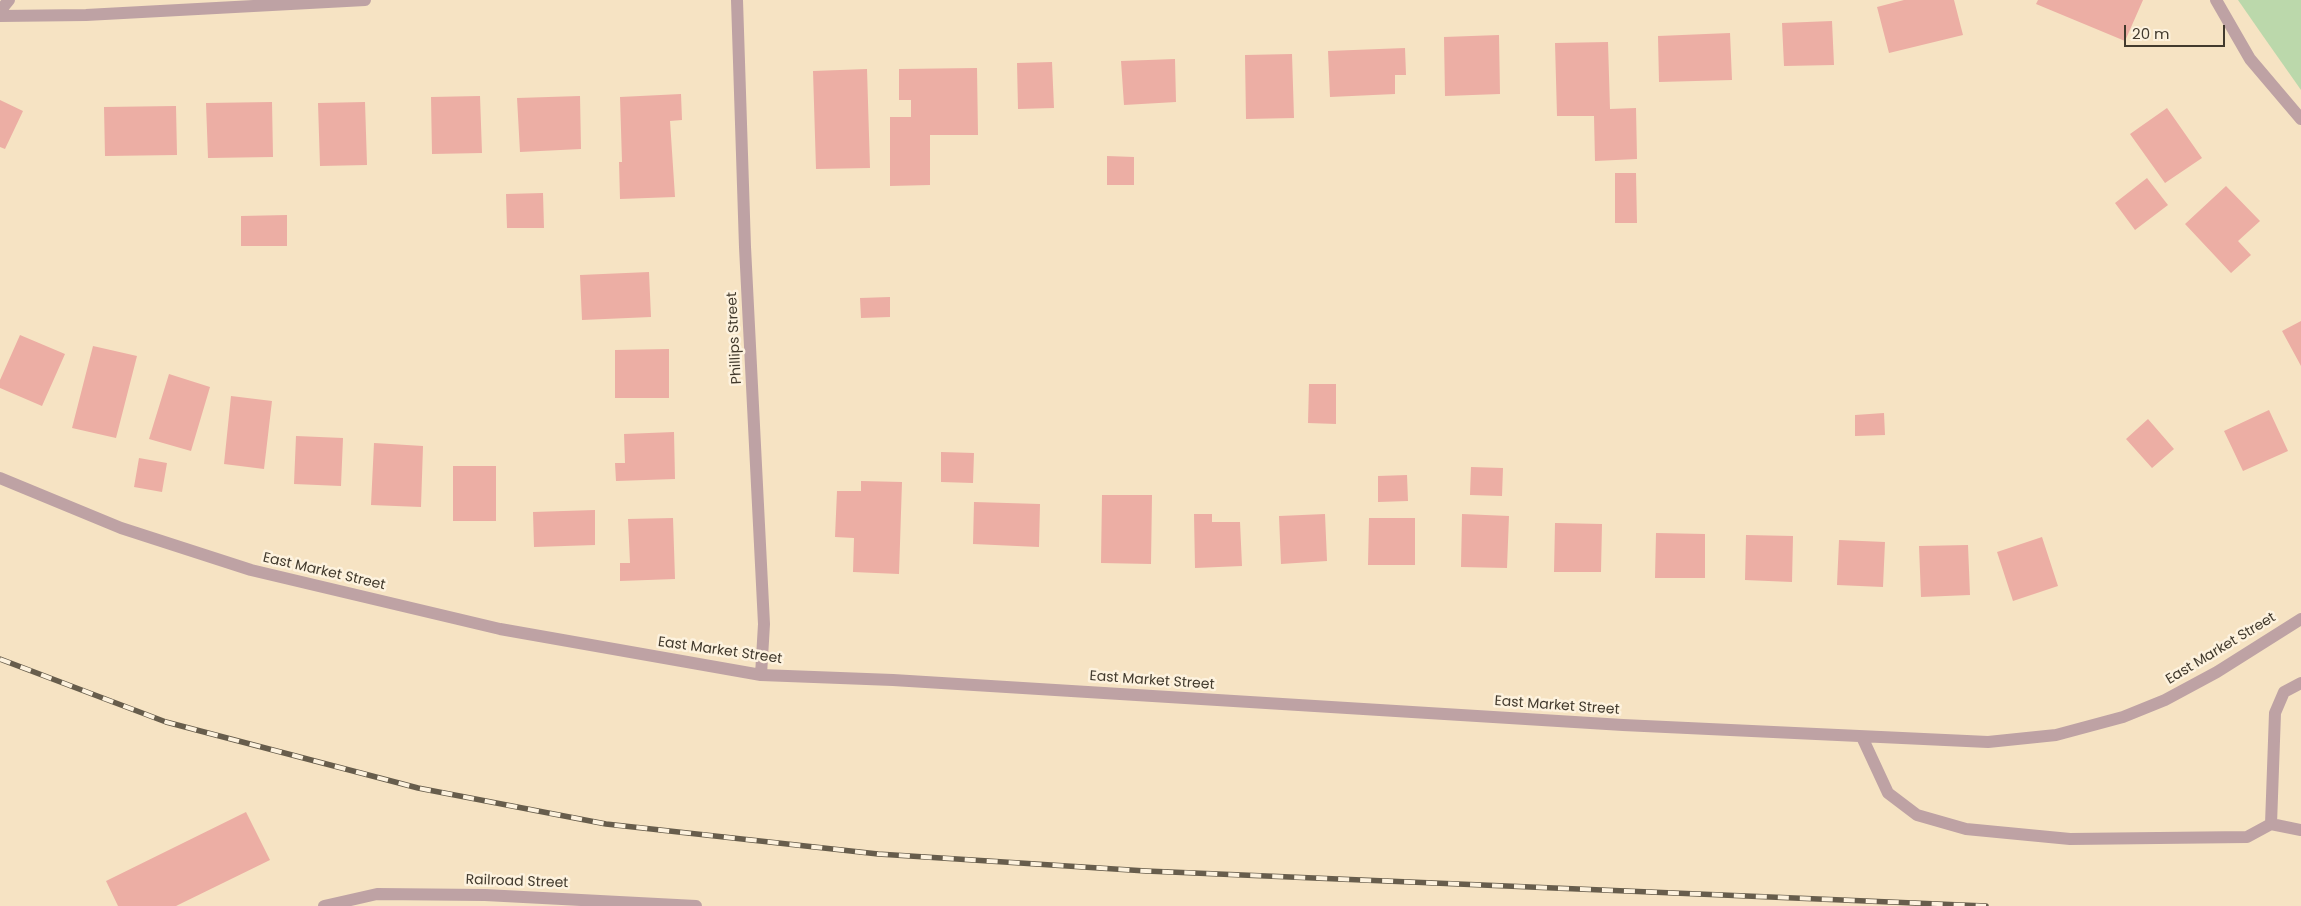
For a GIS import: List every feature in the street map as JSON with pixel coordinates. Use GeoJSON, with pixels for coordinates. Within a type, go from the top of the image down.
{"type":"FeatureCollection","features":[{"type":"Feature","properties":{"kind":"street"},"geometry":{"type":"LineString","coordinates":[[0,11],[9,0]]}},
{"type":"Feature","properties":{"kind":"street"},"geometry":{"type":"LineString","coordinates":[[0,16],[86,15],[365,0]]}},
{"type":"Feature","properties":{"kind":"street","name":"Phillips Street"},"geometry":{"type":"LineString","coordinates":[[737,0],[745,247],[764,624],[761,675]]}},
{"type":"Feature","properties":{"kind":"street"},"geometry":{"type":"LineString","coordinates":[[2216,0],[2250,59],[2301,119]]}},
{"type":"Feature","properties":{"kind":"street","name":"East Market Street"},"geometry":{"type":"LineString","coordinates":[[0,478],[121,528],[251,570],[500,629],[761,675],[893,680],[1623,725],[1988,742],[2056,735],[2114,720],[2166,700],[2217,672],[2301,619]]}},
{"type":"Feature","properties":{"kind":"street"},"geometry":{"type":"LineString","coordinates":[[2271,824],[2274,713],[2284,692],[2301,683]]}},
{"type":"Feature","properties":{"kind":"street"},"geometry":{"type":"LineString","coordinates":[[1862,737],[1888,793],[1917,815],[1966,829],[2070,839],[2247,837],[2271,824],[2301,830]]}},
{"type":"Feature","properties":{"kind":"street","name":"Railroad Street"},"geometry":{"type":"LineString","coordinates":[[331,904],[377,894],[485,895],[696,906]]}},
{"type":"Feature","properties":{"kind":"green space"},"geometry":{"type":"Polygon","coordinates":[[[2238,0],[2301,0],[2301,90],[2263,36],[2238,0]]]}},
{"type":"Feature","properties":{"kind":"building"},"geometry":{"type":"Polygon","coordinates":[[[1904,0],[1954,0],[1963,35],[1889,53],[1877,7],[1904,0]]]}},
{"type":"Feature","properties":{"kind":"building"},"geometry":{"type":"Polygon","coordinates":[[[2038,0],[2143,0],[2125,41],[2036,4],[2038,0]]]}},
{"type":"Feature","properties":{"kind":"building"},"geometry":{"type":"Polygon","coordinates":[[[1832,21],[1834,65],[1784,66],[1782,23],[1832,21]]]}},
{"type":"Feature","properties":{"kind":"building"},"geometry":{"type":"Polygon","coordinates":[[[1730,33],[1732,80],[1659,82],[1658,36],[1730,33]]]}},
{"type":"Feature","properties":{"kind":"building"},"geometry":{"type":"Polygon","coordinates":[[[1499,35],[1500,94],[1445,96],[1444,37],[1499,35]]]}},
{"type":"Feature","properties":{"kind":"building"},"geometry":{"type":"Polygon","coordinates":[[[1608,42],[1610,109],[1636,108],[1637,159],[1595,161],[1594,116],[1557,116],[1555,43],[1608,42]]]}},
{"type":"Feature","properties":{"kind":"building"},"geometry":{"type":"Polygon","coordinates":[[[1405,48],[1406,75],[1395,75],[1395,94],[1330,97],[1328,51],[1405,48]]]}},
{"type":"Feature","properties":{"kind":"building"},"geometry":{"type":"Polygon","coordinates":[[[1292,54],[1294,118],[1246,119],[1245,55],[1292,54]]]}},
{"type":"Feature","properties":{"kind":"building"},"geometry":{"type":"Polygon","coordinates":[[[1175,59],[1176,102],[1124,105],[1121,61],[1175,59]]]}},
{"type":"Feature","properties":{"kind":"building"},"geometry":{"type":"Polygon","coordinates":[[[1052,62],[1054,108],[1018,109],[1017,63],[1052,62]]]}},
{"type":"Feature","properties":{"kind":"building"},"geometry":{"type":"Polygon","coordinates":[[[977,68],[978,135],[930,135],[930,185],[890,186],[890,117],[911,117],[911,100],[899,100],[899,69],[977,68]]]}},
{"type":"Feature","properties":{"kind":"building"},"geometry":{"type":"Polygon","coordinates":[[[867,69],[870,168],[816,169],[813,71],[867,69]]]}},
{"type":"Feature","properties":{"kind":"building"},"geometry":{"type":"Polygon","coordinates":[[[681,94],[682,120],[670,121],[675,197],[620,199],[619,162],[622,162],[620,97],[681,94]]]}},
{"type":"Feature","properties":{"kind":"building"},"geometry":{"type":"Polygon","coordinates":[[[480,96],[482,153],[432,154],[431,97],[480,96]]]}},
{"type":"Feature","properties":{"kind":"building"},"geometry":{"type":"Polygon","coordinates":[[[580,96],[581,149],[520,152],[517,98],[580,96]]]}},
{"type":"Feature","properties":{"kind":"building"},"geometry":{"type":"Polygon","coordinates":[[[0,100],[23,111],[5,149],[0,147],[0,100]]]}},
{"type":"Feature","properties":{"kind":"building"},"geometry":{"type":"Polygon","coordinates":[[[272,102],[273,157],[208,158],[206,103],[272,102]]]}},
{"type":"Feature","properties":{"kind":"building"},"geometry":{"type":"Polygon","coordinates":[[[365,102],[367,165],[320,166],[318,103],[365,102]]]}},
{"type":"Feature","properties":{"kind":"building"},"geometry":{"type":"Polygon","coordinates":[[[176,106],[177,155],[105,156],[104,107],[176,106]]]}},
{"type":"Feature","properties":{"kind":"building"},"geometry":{"type":"Polygon","coordinates":[[[2167,108],[2202,158],[2165,183],[2130,134],[2167,108]]]}},
{"type":"Feature","properties":{"kind":"building"},"geometry":{"type":"Polygon","coordinates":[[[1107,156],[1134,157],[1134,185],[1107,185],[1107,156]]]}},
{"type":"Feature","properties":{"kind":"building"},"geometry":{"type":"Polygon","coordinates":[[[1615,173],[1636,173],[1637,223],[1615,223],[1615,173]]]}},
{"type":"Feature","properties":{"kind":"building"},"geometry":{"type":"Polygon","coordinates":[[[2147,178],[2168,205],[2135,230],[2115,203],[2147,178]]]}},
{"type":"Feature","properties":{"kind":"building"},"geometry":{"type":"Polygon","coordinates":[[[2226,186],[2260,221],[2238,241],[2251,255],[2231,273],[2185,224],[2226,186]]]}},
{"type":"Feature","properties":{"kind":"building"},"geometry":{"type":"Polygon","coordinates":[[[543,193],[544,228],[507,228],[506,194],[543,193]]]}},
{"type":"Feature","properties":{"kind":"building"},"geometry":{"type":"Polygon","coordinates":[[[287,215],[287,246],[241,246],[241,216],[287,215]]]}},
{"type":"Feature","properties":{"kind":"building"},"geometry":{"type":"Polygon","coordinates":[[[649,272],[651,317],[582,320],[580,275],[649,272]]]}},
{"type":"Feature","properties":{"kind":"building"},"geometry":{"type":"Polygon","coordinates":[[[890,297],[890,317],[861,318],[860,298],[890,297]]]}},
{"type":"Feature","properties":{"kind":"building"},"geometry":{"type":"Polygon","coordinates":[[[2301,321],[2301,366],[2282,331],[2301,321]]]}},
{"type":"Feature","properties":{"kind":"building"},"geometry":{"type":"Polygon","coordinates":[[[20,335],[65,354],[42,406],[0,388],[0,380],[20,335]]]}},
{"type":"Feature","properties":{"kind":"building"},"geometry":{"type":"Polygon","coordinates":[[[93,346],[137,356],[116,438],[72,428],[93,346]]]}},
{"type":"Feature","properties":{"kind":"building"},"geometry":{"type":"Polygon","coordinates":[[[669,349],[669,398],[615,398],[615,350],[669,349]]]}},
{"type":"Feature","properties":{"kind":"building"},"geometry":{"type":"Polygon","coordinates":[[[169,374],[210,387],[191,451],[149,439],[169,374]]]}},
{"type":"Feature","properties":{"kind":"building"},"geometry":{"type":"Polygon","coordinates":[[[1309,384],[1336,384],[1336,424],[1308,423],[1309,384]]]}},
{"type":"Feature","properties":{"kind":"building"},"geometry":{"type":"Polygon","coordinates":[[[231,396],[272,401],[264,469],[224,464],[231,396]]]}},
{"type":"Feature","properties":{"kind":"building"},"geometry":{"type":"Polygon","coordinates":[[[2269,410],[2288,451],[2243,471],[2224,431],[2269,410]]]}},
{"type":"Feature","properties":{"kind":"building"},"geometry":{"type":"Polygon","coordinates":[[[1884,413],[1885,435],[1855,436],[1855,415],[1884,413]]]}},
{"type":"Feature","properties":{"kind":"building"},"geometry":{"type":"Polygon","coordinates":[[[2148,419],[2174,449],[2152,468],[2126,439],[2148,419]]]}},
{"type":"Feature","properties":{"kind":"building"},"geometry":{"type":"Polygon","coordinates":[[[674,432],[675,479],[616,481],[615,463],[625,463],[624,434],[674,432]]]}},
{"type":"Feature","properties":{"kind":"building"},"geometry":{"type":"Polygon","coordinates":[[[296,436],[343,438],[341,486],[294,484],[296,436]]]}},
{"type":"Feature","properties":{"kind":"building"},"geometry":{"type":"Polygon","coordinates":[[[374,443],[423,446],[421,507],[371,505],[374,443]]]}},
{"type":"Feature","properties":{"kind":"building"},"geometry":{"type":"Polygon","coordinates":[[[941,452],[974,453],[973,483],[941,482],[941,452]]]}},
{"type":"Feature","properties":{"kind":"building"},"geometry":{"type":"Polygon","coordinates":[[[139,458],[167,463],[162,492],[134,487],[139,458]]]}},
{"type":"Feature","properties":{"kind":"building"},"geometry":{"type":"Polygon","coordinates":[[[453,466],[496,466],[496,521],[453,521],[453,466]]]}},
{"type":"Feature","properties":{"kind":"building"},"geometry":{"type":"Polygon","coordinates":[[[1471,467],[1503,468],[1502,496],[1470,495],[1471,467]]]}},
{"type":"Feature","properties":{"kind":"building"},"geometry":{"type":"Polygon","coordinates":[[[1407,475],[1408,501],[1378,502],[1378,476],[1407,475]]]}},
{"type":"Feature","properties":{"kind":"building"},"geometry":{"type":"Polygon","coordinates":[[[861,481],[902,482],[899,574],[853,572],[854,538],[835,537],[837,491],[861,491],[861,481]]]}},
{"type":"Feature","properties":{"kind":"building"},"geometry":{"type":"Polygon","coordinates":[[[1102,495],[1152,495],[1151,564],[1101,563],[1102,495]]]}},
{"type":"Feature","properties":{"kind":"building"},"geometry":{"type":"Polygon","coordinates":[[[974,502],[1040,504],[1039,547],[973,544],[974,502]]]}},
{"type":"Feature","properties":{"kind":"building"},"geometry":{"type":"Polygon","coordinates":[[[595,510],[595,545],[534,547],[533,512],[595,510]]]}},
{"type":"Feature","properties":{"kind":"building"},"geometry":{"type":"Polygon","coordinates":[[[1194,514],[1212,514],[1212,522],[1240,522],[1242,566],[1195,568],[1194,514]]]}},
{"type":"Feature","properties":{"kind":"building"},"geometry":{"type":"Polygon","coordinates":[[[1325,514],[1327,561],[1281,564],[1279,516],[1325,514]]]}},
{"type":"Feature","properties":{"kind":"building"},"geometry":{"type":"Polygon","coordinates":[[[1462,514],[1509,516],[1507,568],[1461,567],[1462,514]]]}},
{"type":"Feature","properties":{"kind":"building"},"geometry":{"type":"Polygon","coordinates":[[[673,518],[675,579],[620,581],[620,563],[630,563],[628,519],[673,518]]]}},
{"type":"Feature","properties":{"kind":"building"},"geometry":{"type":"Polygon","coordinates":[[[1369,518],[1415,518],[1415,565],[1368,565],[1369,518]]]}},
{"type":"Feature","properties":{"kind":"building"},"geometry":{"type":"Polygon","coordinates":[[[1555,523],[1602,524],[1601,572],[1554,572],[1555,523]]]}},
{"type":"Feature","properties":{"kind":"building"},"geometry":{"type":"Polygon","coordinates":[[[1656,533],[1705,534],[1705,578],[1655,578],[1656,533]]]}},
{"type":"Feature","properties":{"kind":"building"},"geometry":{"type":"Polygon","coordinates":[[[1746,535],[1793,536],[1792,582],[1745,580],[1746,535]]]}},
{"type":"Feature","properties":{"kind":"building"},"geometry":{"type":"Polygon","coordinates":[[[2042,537],[2058,586],[2013,601],[1997,552],[2042,537]]]}},
{"type":"Feature","properties":{"kind":"building"},"geometry":{"type":"Polygon","coordinates":[[[1839,540],[1885,542],[1883,587],[1837,585],[1839,540]]]}},
{"type":"Feature","properties":{"kind":"building"},"geometry":{"type":"Polygon","coordinates":[[[1968,545],[1970,595],[1921,597],[1919,546],[1968,545]]]}},
{"type":"Feature","properties":{"kind":"building"},"geometry":{"type":"Polygon","coordinates":[[[246,812],[270,860],[176,906],[118,906],[106,881],[246,812]]]}},
{"type":"Feature","properties":{"kind":"railway"},"geometry":{"type":"LineString","coordinates":[[0,659],[166,722],[418,788],[606,824],[878,854],[1146,871],[1986,906]]}}]}
